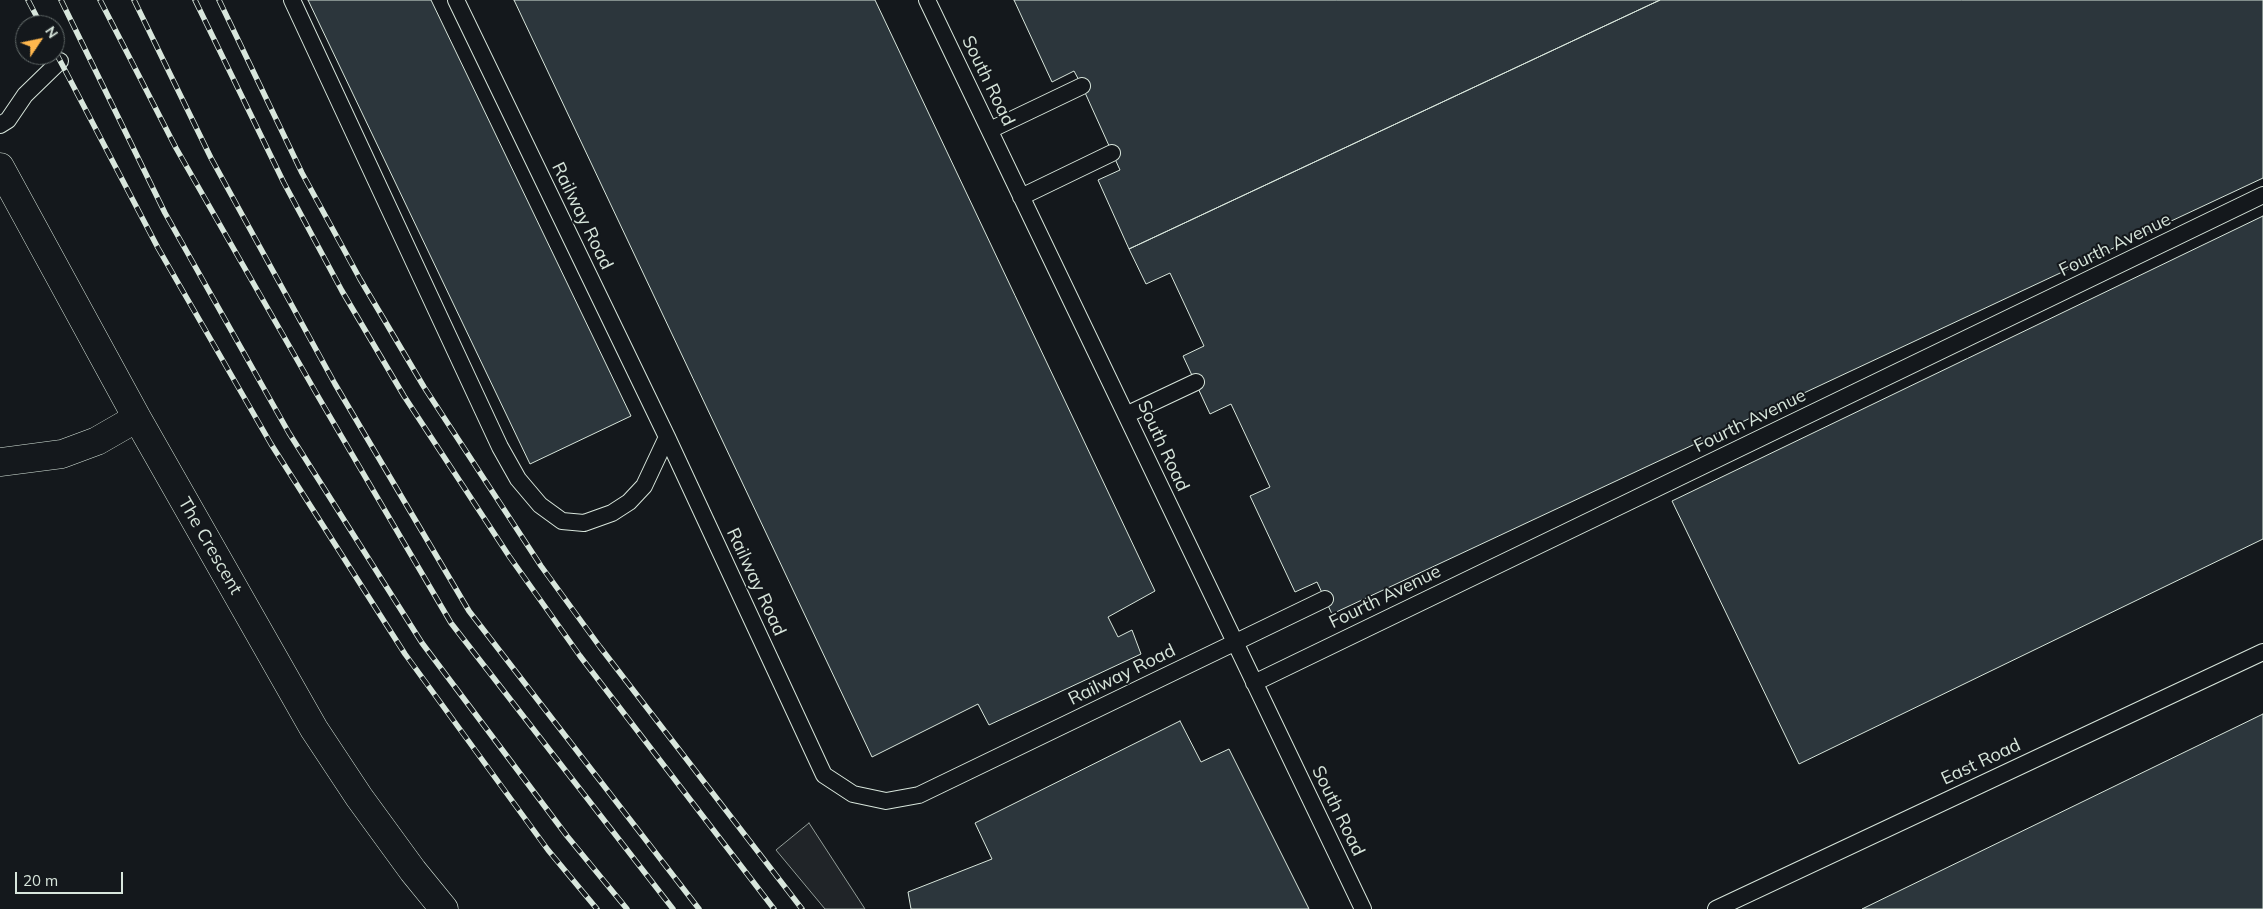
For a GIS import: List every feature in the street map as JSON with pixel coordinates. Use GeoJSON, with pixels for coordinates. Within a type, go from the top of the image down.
{"type":"FeatureCollection","features":[{"type":"Feature","properties":{"kind":"street","name":"The Crescent"},"geometry":{"type":"LineString","coordinates":[[0,167],[137,418],[314,729],[370,812],[413,871],[444,909]]}},
{"type":"Feature","properties":{"kind":"street"},"geometry":{"type":"LineString","coordinates":[[0,462],[62,454],[97,441],[137,418]]}},
{"type":"Feature","properties":{"kind":"lane"},"geometry":{"type":"LineString","coordinates":[[292,0],[500,447],[518,479],[540,505],[562,521],[584,523],[612,513],[629,502],[644,486],[667,437]]}},
{"type":"Feature","properties":{"kind":"lane","name":"Railway Road"},"geometry":{"type":"LineString","coordinates":[[456,0],[667,437],[824,775],[853,794],[886,801],[920,795],[1234,643]]}},
{"type":"Feature","properties":{"kind":"lane","name":"South Road"},"geometry":{"type":"LineString","coordinates":[[927,0],[1363,909]]}},
{"type":"Feature","properties":{"kind":"lane"},"geometry":{"type":"LineString","coordinates":[[0,125],[8,120],[25,95],[56,65]]}},
{"type":"Feature","properties":{"kind":"lane"},"geometry":{"type":"LineString","coordinates":[[990,130],[1082,86]]}},
{"type":"Feature","properties":{"kind":"lane"},"geometry":{"type":"LineString","coordinates":[[1021,197],[1112,153]]}},
{"type":"Feature","properties":{"kind":"lane","name":"Fourth Avenue"},"geometry":{"type":"LineString","coordinates":[[1254,683],[2263,195]]}},
{"type":"Feature","properties":{"kind":"lane"},"geometry":{"type":"LineString","coordinates":[[1126,415],[1196,382]]}},
{"type":"Feature","properties":{"kind":"lane","name":"Fourth Avenue"},"geometry":{"type":"LineString","coordinates":[[1234,643],[1325,599]]}},
{"type":"Feature","properties":{"kind":"lane","name":"East Road"},"geometry":{"type":"LineString","coordinates":[[1716,909],[2263,652]]}},
{"type":"Feature","properties":{"kind":"shaded area"},"geometry":{"type":"Polygon","coordinates":[[[809,823],[865,909],[825,909],[776,850],[809,823]]]}},
{"type":"Feature","properties":{"kind":"building"},"geometry":{"type":"Polygon","coordinates":[[[308,0],[431,0],[631,416],[530,464],[308,0]]]}},
{"type":"Feature","properties":{"kind":"building"},"geometry":{"type":"Polygon","coordinates":[[[514,0],[875,0],[1155,591],[1108,617],[1118,637],[1132,630],[1141,654],[989,725],[978,704],[872,757],[514,0]]]}},
{"type":"Feature","properties":{"kind":"building"},"geometry":{"type":"Polygon","coordinates":[[[1014,0],[1660,0],[1129,249],[1098,180],[1120,170],[1082,86],[1074,71],[1052,82],[1014,0]]]}},
{"type":"Feature","properties":{"kind":"building"},"geometry":{"type":"Polygon","coordinates":[[[1660,0],[2263,0],[2263,178],[1332,614],[1317,582],[1295,592],[1250,496],[1270,487],[1231,404],[1210,414],[1183,356],[1204,346],[1170,273],[1146,284],[1129,249],[1660,0]]]}},
{"type":"Feature","properties":{"kind":"building"},"geometry":{"type":"Polygon","coordinates":[[[2263,216],[2263,539],[1799,764],[1672,501],[2263,216]]]}},
{"type":"Feature","properties":{"kind":"building"},"geometry":{"type":"Polygon","coordinates":[[[2263,714],[2263,909],[1862,909],[2263,714]]]}},
{"type":"Feature","properties":{"kind":"building"},"geometry":{"type":"Polygon","coordinates":[[[1180,721],[1201,762],[1229,749],[1309,909],[911,909],[908,892],[992,859],[975,823],[1180,721]]]}},
{"type":"Feature","properties":{"kind":"railway"},"geometry":{"type":"LineString","coordinates":[[28,0],[36,15]]}},
{"type":"Feature","properties":{"kind":"railway"},"geometry":{"type":"LineString","coordinates":[[61,0],[165,213],[289,433],[422,643],[567,836],[627,909]]}},
{"type":"Feature","properties":{"kind":"railway"},"geometry":{"type":"LineString","coordinates":[[100,0],[176,148],[319,398],[451,623],[673,909]]}},
{"type":"Feature","properties":{"kind":"railway"},"geometry":{"type":"LineString","coordinates":[[134,0],[211,158],[335,384],[469,611],[699,909]]}},
{"type":"Feature","properties":{"kind":"railway"},"geometry":{"type":"LineString","coordinates":[[195,0],[284,183],[342,291],[404,396],[509,556],[580,656],[774,909]]}},
{"type":"Feature","properties":{"kind":"railway"},"geometry":{"type":"LineString","coordinates":[[219,0],[302,173],[360,279],[424,387],[541,566],[600,647],[802,909]]}},
{"type":"Feature","properties":{"kind":"railway"},"geometry":{"type":"LineString","coordinates":[[62,65],[158,248],[271,444],[405,654],[548,850],[597,909]]}}]}
